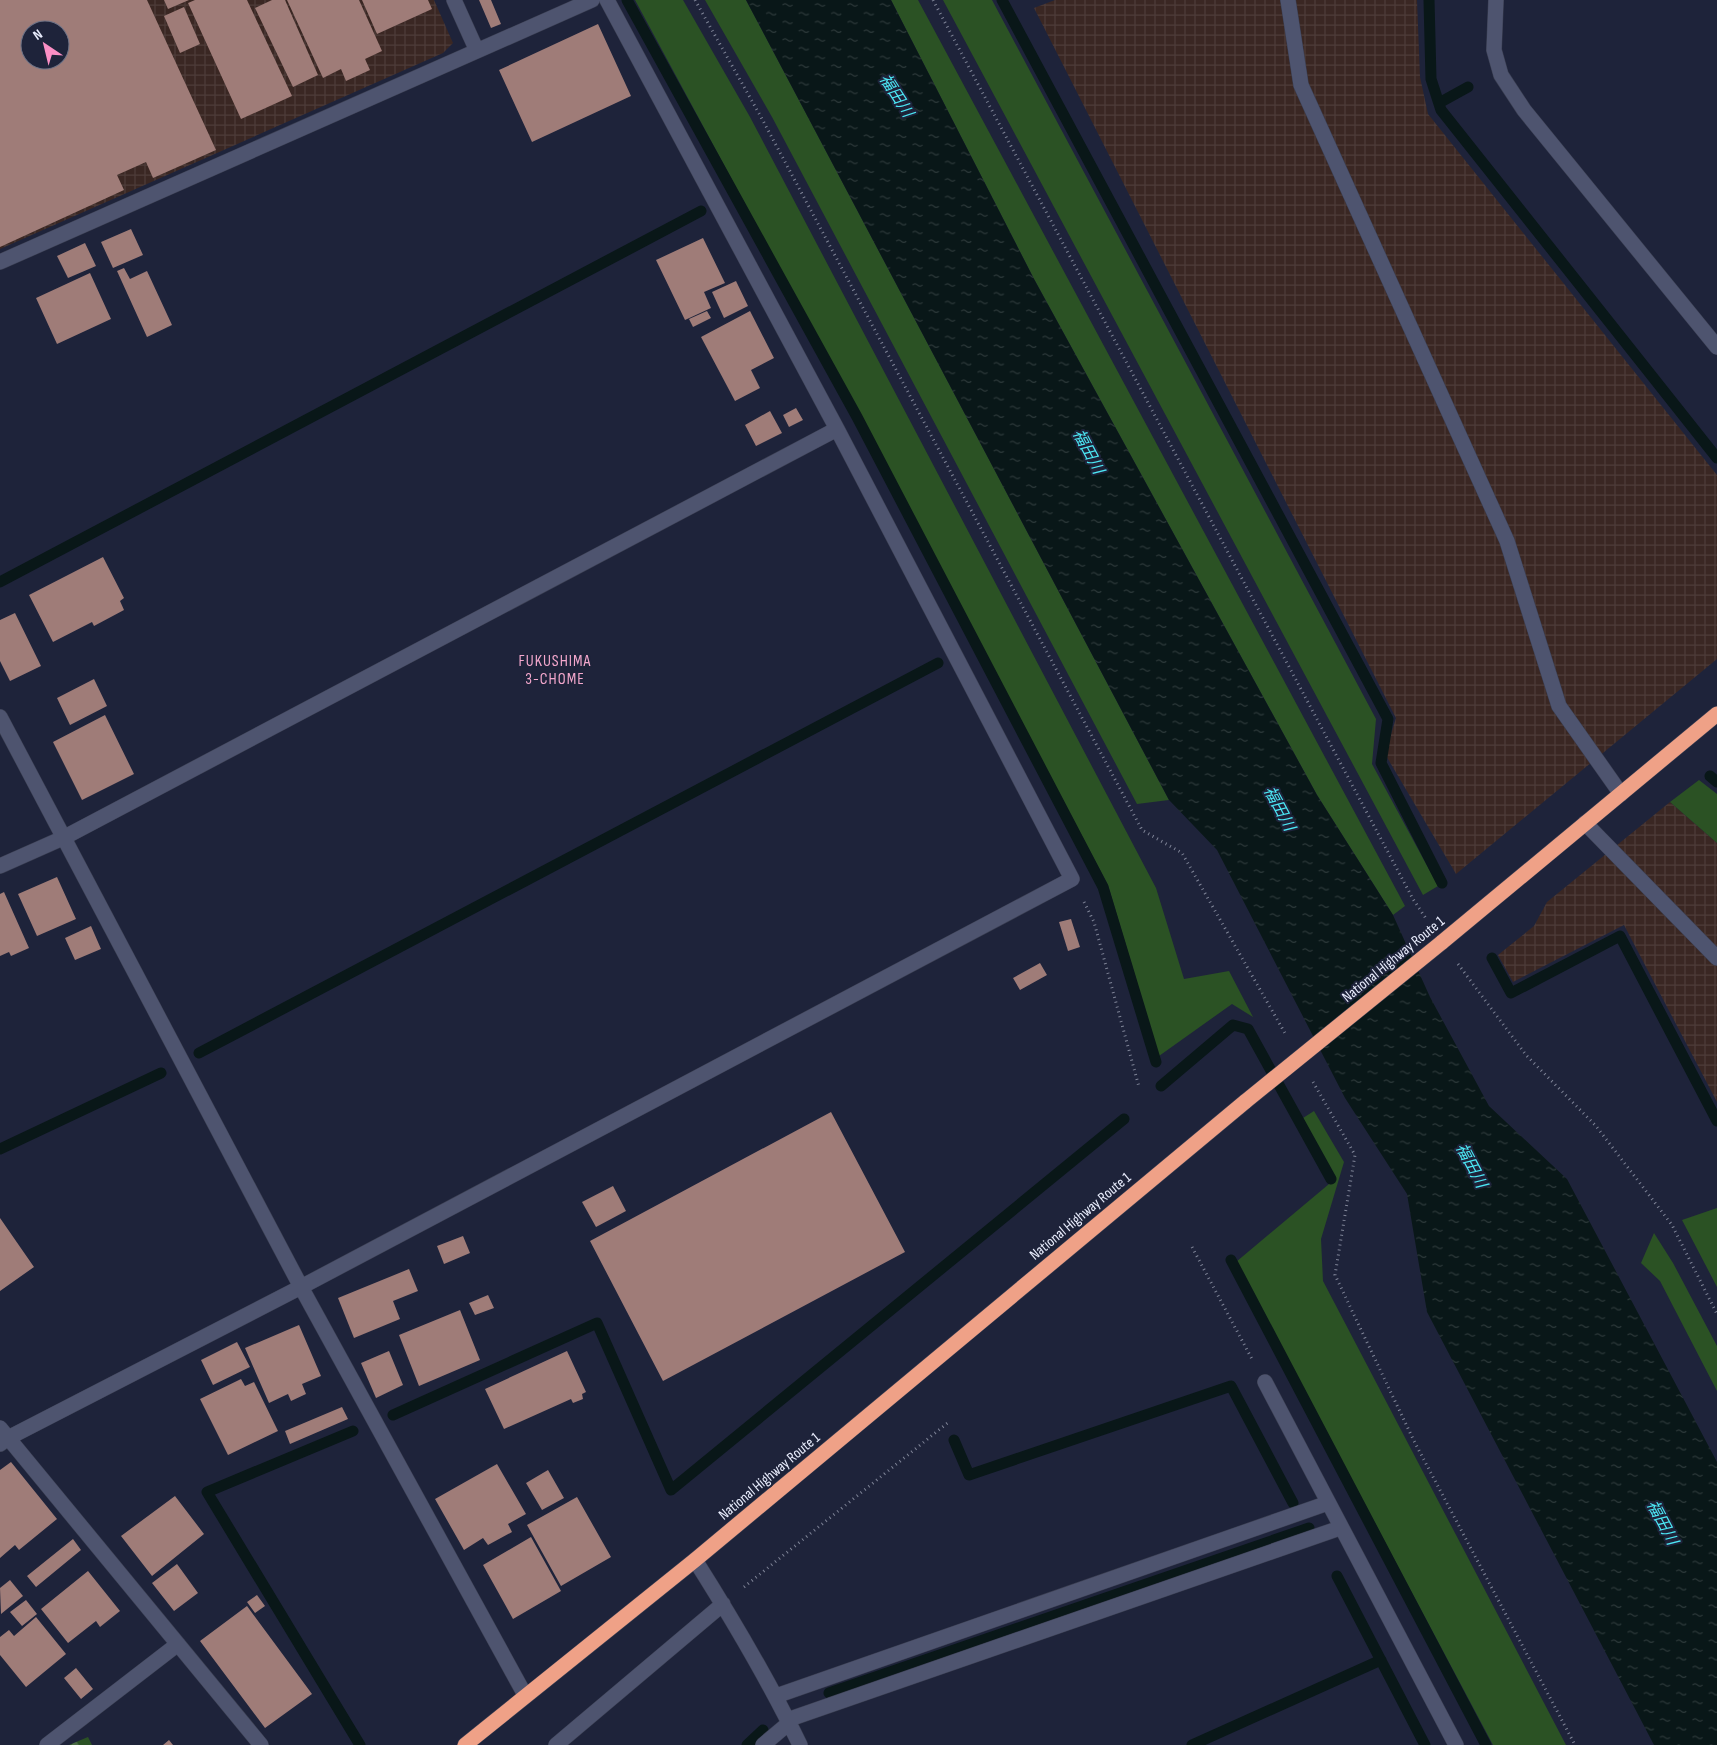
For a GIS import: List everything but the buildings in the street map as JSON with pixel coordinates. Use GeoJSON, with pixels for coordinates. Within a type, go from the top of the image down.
{"type":"FeatureCollection","features":[{"type":"Feature","properties":{"kind":"highway","name":"National Highway Route 1"},"geometry":{"type":"LineString","coordinates":[[465,1745],[695,1560],[1246,1101],[1441,943],[1717,714]]}},
{"type":"Feature","properties":{"kind":"street"},"geometry":{"type":"LineString","coordinates":[[454,0],[477,51]]}},
{"type":"Feature","properties":{"kind":"street"},"geometry":{"type":"LineString","coordinates":[[0,262],[592,0]]}},
{"type":"Feature","properties":{"kind":"street"},"geometry":{"type":"LineString","coordinates":[[261,1745],[3,1437],[301,1287],[1072,879],[837,429],[607,0]]}},
{"type":"Feature","properties":{"kind":"street"},"geometry":{"type":"LineString","coordinates":[[1288,0],[1300,85],[1507,541],[1559,706],[1621,794]]}},
{"type":"Feature","properties":{"kind":"street"},"geometry":{"type":"LineString","coordinates":[[1496,0],[1494,50],[1501,75],[1524,110],[1717,347]]}},
{"type":"Feature","properties":{"kind":"street"},"geometry":{"type":"LineString","coordinates":[[0,866],[63,838],[837,429]]}},
{"type":"Feature","properties":{"kind":"street"},"geometry":{"type":"LineString","coordinates":[[0,717],[301,1287],[525,1695]]}},
{"type":"Feature","properties":{"kind":"street"},"geometry":{"type":"LineString","coordinates":[[1585,823],[1717,958]]}},
{"type":"Feature","properties":{"kind":"street"},"geometry":{"type":"LineString","coordinates":[[1265,1382],[1340,1528],[1456,1745]]}},
{"type":"Feature","properties":{"kind":"street"},"geometry":{"type":"LineString","coordinates":[[776,1696],[1328,1503]]}},
{"type":"Feature","properties":{"kind":"street"},"geometry":{"type":"LineString","coordinates":[[763,1745],[788,1721],[1340,1528]]}},
{"type":"Feature","properties":{"kind":"street"},"geometry":{"type":"LineString","coordinates":[[695,1560],[723,1604],[776,1696],[800,1745]]}},
{"type":"Feature","properties":{"kind":"street"},"geometry":{"type":"LineString","coordinates":[[556,1745],[723,1604]]}},
{"type":"Feature","properties":{"kind":"street"},"geometry":{"type":"LineString","coordinates":[[47,1745],[178,1644]]}},
{"type":"Feature","properties":{"kind":"path"},"geometry":{"type":"LineString","coordinates":[[695,0],[762,117],[1142,830],[1182,853],[1288,1039]]}},
{"type":"Feature","properties":{"kind":"path"},"geometry":{"type":"LineString","coordinates":[[933,0],[1413,899],[1441,943],[1526,1055],[1596,1126],[1672,1225],[1717,1314]]}},
{"type":"Feature","properties":{"kind":"path"},"geometry":{"type":"LineString","coordinates":[[1072,879],[1094,922],[1139,1086]]}},
{"type":"Feature","properties":{"kind":"path"},"geometry":{"type":"LineString","coordinates":[[1312,1080],[1355,1155],[1335,1275],[1414,1440],[1576,1745]]}},
{"type":"Feature","properties":{"kind":"path"},"geometry":{"type":"LineString","coordinates":[[1192,1246],[1265,1382]]}},
{"type":"Feature","properties":{"kind":"path"},"geometry":{"type":"LineString","coordinates":[[723,1604],[950,1421]]}},
{"type":"Feature","properties":{"kind":"shaded area"},"geometry":{"type":"Polygon","coordinates":[[[0,0],[434,0],[453,43],[443,53],[0,249],[0,0]]]}},
{"type":"Feature","properties":{"kind":"shaded area"},"geometry":{"type":"Polygon","coordinates":[[[1055,0],[1417,0],[1420,77],[1428,114],[1717,475],[1717,659],[1456,874],[1385,754],[1396,718],[1034,8],[1055,0]]]}},
{"type":"Feature","properties":{"kind":"shaded area"},"geometry":{"type":"Polygon","coordinates":[[[1670,802],[1717,843],[1717,1102],[1624,925],[1513,982],[1498,955],[1534,926],[1547,902],[1670,802]]]}},
{"type":"Feature","properties":{"kind":"green space"},"geometry":{"type":"Polygon","coordinates":[[[635,0],[683,0],[750,117],[1156,888],[1184,979],[1229,971],[1253,1017],[1232,1004],[1159,1056],[1108,885],[859,415],[635,0]]]}},
{"type":"Feature","properties":{"kind":"green space"},"geometry":{"type":"Polygon","coordinates":[[[705,0],[746,0],[1169,800],[1137,804],[772,117],[705,0]]]}},
{"type":"Feature","properties":{"kind":"green space"},"geometry":{"type":"Polygon","coordinates":[[[891,0],[918,0],[1405,906],[1393,915],[1317,795],[1034,279],[891,0]]]}},
{"type":"Feature","properties":{"kind":"green space"},"geometry":{"type":"Polygon","coordinates":[[[943,0],[992,0],[1376,719],[1372,764],[1438,886],[1423,895],[943,0]]]}},
{"type":"Feature","properties":{"kind":"green space"},"geometry":{"type":"Polygon","coordinates":[[[1699,780],[1717,794],[1717,843],[1670,802],[1699,780]]]}},
{"type":"Feature","properties":{"kind":"green space"},"geometry":{"type":"Polygon","coordinates":[[[1314,1111],[1344,1162],[1321,1239],[1323,1281],[1566,1745],[1493,1745],[1236,1262],[1335,1179],[1303,1118],[1314,1111]]]}},
{"type":"Feature","properties":{"kind":"green space"},"geometry":{"type":"Polygon","coordinates":[[[1717,1208],[1717,1287],[1682,1220],[1717,1208]]]}},
{"type":"Feature","properties":{"kind":"green space"},"geometry":{"type":"Polygon","coordinates":[[[1654,1233],[1673,1263],[1717,1346],[1717,1391],[1660,1281],[1641,1263],[1654,1233]]]}},
{"type":"Feature","properties":{"kind":"green space"},"geometry":{"type":"Polygon","coordinates":[[[88,1737],[92,1745],[69,1745],[88,1737]]]}},
{"type":"Feature","properties":{"kind":"water","name":"福田川"},"geometry":{"type":"Polygon","coordinates":[[[746,0],[891,0],[1034,279],[1317,795],[1393,915],[1430,997],[1489,1106],[1567,1179],[1717,1462],[1717,1745],[1654,1745],[1427,1312],[1407,1194],[1345,1098],[1217,850],[1169,800],[746,0]]]}},
{"type":"Feature","properties":{"kind":"waterway"},"geometry":{"type":"LineString","coordinates":[[627,0],[857,417],[1103,887],[1156,1062]]}},
{"type":"Feature","properties":{"kind":"waterway"},"geometry":{"type":"LineString","coordinates":[[1002,0],[1388,719],[1381,763],[1442,883]]}},
{"type":"Feature","properties":{"kind":"waterway"},"geometry":{"type":"LineString","coordinates":[[1429,0],[1431,79],[1441,110],[1717,458]]}},
{"type":"Feature","properties":{"kind":"waterway"},"geometry":{"type":"LineString","coordinates":[[1439,103],[1468,87]]}},
{"type":"Feature","properties":{"kind":"waterway"},"geometry":{"type":"LineString","coordinates":[[0,582],[701,211]]}},
{"type":"Feature","properties":{"kind":"waterway"},"geometry":{"type":"LineString","coordinates":[[199,1053],[938,663]]}},
{"type":"Feature","properties":{"kind":"waterway"},"geometry":{"type":"LineString","coordinates":[[1710,776],[1717,782]]}},
{"type":"Feature","properties":{"kind":"waterway"},"geometry":{"type":"LineString","coordinates":[[1492,958],[1511,993],[1620,936],[1717,1121]]}},
{"type":"Feature","properties":{"kind":"waterway"},"geometry":{"type":"LineString","coordinates":[[1161,1086],[1233,1025],[1248,1029],[1331,1179]]}},
{"type":"Feature","properties":{"kind":"waterway"},"geometry":{"type":"LineString","coordinates":[[0,1149],[161,1073]]}},
{"type":"Feature","properties":{"kind":"waterway"},"geometry":{"type":"LineString","coordinates":[[393,1415],[597,1323],[671,1490],[1124,1119]]}},
{"type":"Feature","properties":{"kind":"waterway"},"geometry":{"type":"LineString","coordinates":[[1231,1260],[1486,1745]]}},
{"type":"Feature","properties":{"kind":"waterway"},"geometry":{"type":"LineString","coordinates":[[954,1440],[969,1475],[1231,1386],[1293,1503]]}},
{"type":"Feature","properties":{"kind":"waterway"},"geometry":{"type":"LineString","coordinates":[[353,1431],[207,1492],[360,1745]]}},
{"type":"Feature","properties":{"kind":"waterway"},"geometry":{"type":"LineString","coordinates":[[829,1693],[1309,1528]]}},
{"type":"Feature","properties":{"kind":"waterway"},"geometry":{"type":"LineString","coordinates":[[1337,1576],[1425,1745]]}},
{"type":"Feature","properties":{"kind":"waterway"},"geometry":{"type":"LineString","coordinates":[[1192,1745],[1381,1660]]}},
{"type":"Feature","properties":{"kind":"waterway"},"geometry":{"type":"LineString","coordinates":[[747,1745],[763,1730]]}},
{"type":"Feature","properties":{"kind":"district","name":"FUKUSHIMA 3-CHOME"},"geometry":{"type":"Point","coordinates":[555,669]}}]}
